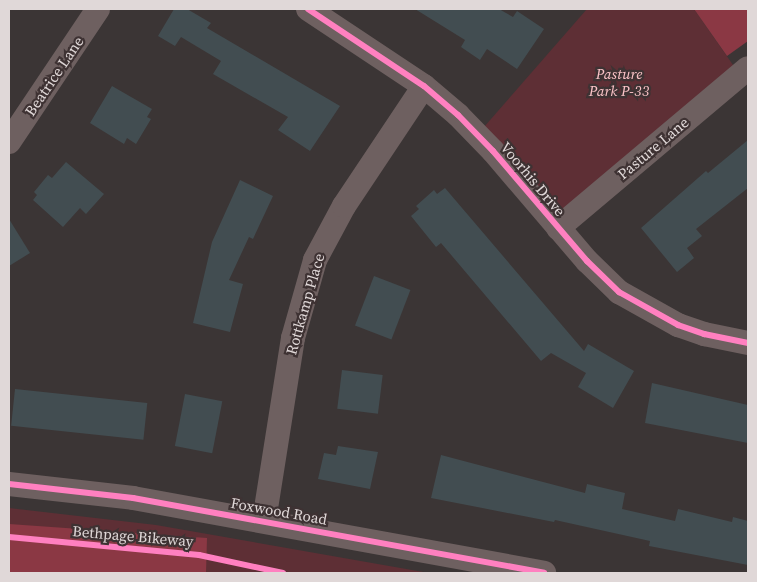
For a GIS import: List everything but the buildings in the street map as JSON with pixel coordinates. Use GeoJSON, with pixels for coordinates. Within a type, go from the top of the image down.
{"type":"FeatureCollection","features":[{"type":"Feature","properties":{"kind":"street","name":"Beatrice Lane"},"geometry":{"type":"LineString","coordinates":[[9,142],[98,9]]}},
{"type":"Feature","properties":{"kind":"street","name":"Voorhis Drive"},"geometry":{"type":"LineString","coordinates":[[308,9],[424,86],[493,151],[558,228],[619,292],[647,310],[704,334],[748,343]]}},
{"type":"Feature","properties":{"kind":"street","name":"Pasture Lane"},"geometry":{"type":"LineString","coordinates":[[558,228],[748,68]]}},
{"type":"Feature","properties":{"kind":"street","name":"Rottkamp Place"},"geometry":{"type":"LineString","coordinates":[[264,521],[293,338],[314,260],[344,206],[424,86]]}},
{"type":"Feature","properties":{"kind":"street","name":"Foxwood Road"},"geometry":{"type":"LineString","coordinates":[[9,484],[133,498],[544,573]]}},
{"type":"Feature","properties":{"kind":"green space","name":"Pasture Park P-33"},"geometry":{"type":"Polygon","coordinates":[[[587,9],[694,9],[740,75],[558,228],[477,135],[587,9]]]}},
{"type":"Feature","properties":{"kind":"green space"},"geometry":{"type":"Polygon","coordinates":[[[9,508],[156,525],[429,573],[9,573],[9,508]]]}},
{"type":"Feature","properties":{"kind":"shaded area"},"geometry":{"type":"Polygon","coordinates":[[[694,9],[748,9],[748,41],[727,56],[694,9]]]}},
{"type":"Feature","properties":{"kind":"shaded area"},"geometry":{"type":"Polygon","coordinates":[[[9,524],[207,538],[206,573],[9,573],[9,524]]]}},
{"type":"Feature","properties":{"kind":"cycle path"},"geometry":{"type":"LineString","coordinates":[[308,9],[424,86],[458,115],[493,151],[587,261],[619,292],[678,325],[704,334],[748,343]]}},
{"type":"Feature","properties":{"kind":"cycle path"},"geometry":{"type":"LineString","coordinates":[[9,484],[133,498],[544,573]]}},
{"type":"Feature","properties":{"kind":"cycle path","name":"Bethpage Bikeway"},"geometry":{"type":"LineString","coordinates":[[9,537],[199,555],[283,573]]}}]}
